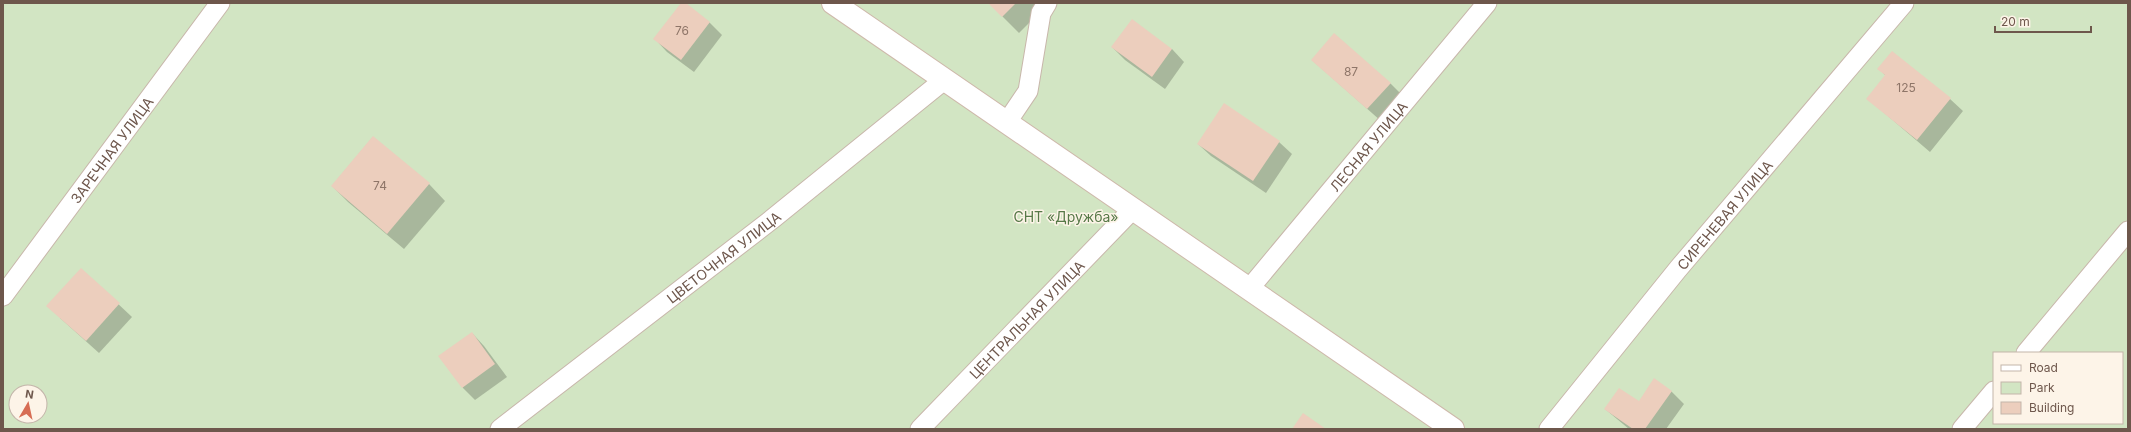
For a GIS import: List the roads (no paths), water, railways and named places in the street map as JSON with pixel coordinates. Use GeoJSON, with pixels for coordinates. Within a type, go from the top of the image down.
{"type":"FeatureCollection","features":[{"type":"Feature","properties":{"kind":"street"},"geometry":{"type":"LineString","coordinates":[[833,3],[1249,289],[1445,427]]}},
{"type":"Feature","properties":{"kind":"lane","name":"ЗАРЕЧНАЯ УЛИЦА"},"geometry":{"type":"LineString","coordinates":[[3,296],[220,3]]}},
{"type":"Feature","properties":{"kind":"lane"},"geometry":{"type":"LineString","coordinates":[[1007,122],[1028,92],[1041,13],[1047,3]]}},
{"type":"Feature","properties":{"kind":"lane","name":"ЛЕСНАЯ УЛИЦА"},"geometry":{"type":"LineString","coordinates":[[1249,289],[1487,3]]}},
{"type":"Feature","properties":{"kind":"lane","name":"СИРЕНЕВАЯ УЛИЦА"},"geometry":{"type":"LineString","coordinates":[[1548,429],[1678,269],[1904,3]]}},
{"type":"Feature","properties":{"kind":"lane","name":"ЦВЕТОЧНАЯ УЛИЦА"},"geometry":{"type":"LineString","coordinates":[[500,429],[770,220],[944,80]]}},
{"type":"Feature","properties":{"kind":"lane","name":"ЦЕНТРАЛЬНАЯ УЛИЦА"},"geometry":{"type":"LineString","coordinates":[[920,429],[1133,209]]}},
{"type":"Feature","properties":{"kind":"lane"},"geometry":{"type":"LineString","coordinates":[[2027,352],[2128,231]]}},
{"type":"Feature","properties":{"kind":"lane"},"geometry":{"type":"LineString","coordinates":[[1962,429],[1993,392]]}},
{"type":"Feature","properties":{"kind":"park label","name":"СНТ «Дружба»"},"geometry":{"type":"Point","coordinates":[1066,216]}}]}
